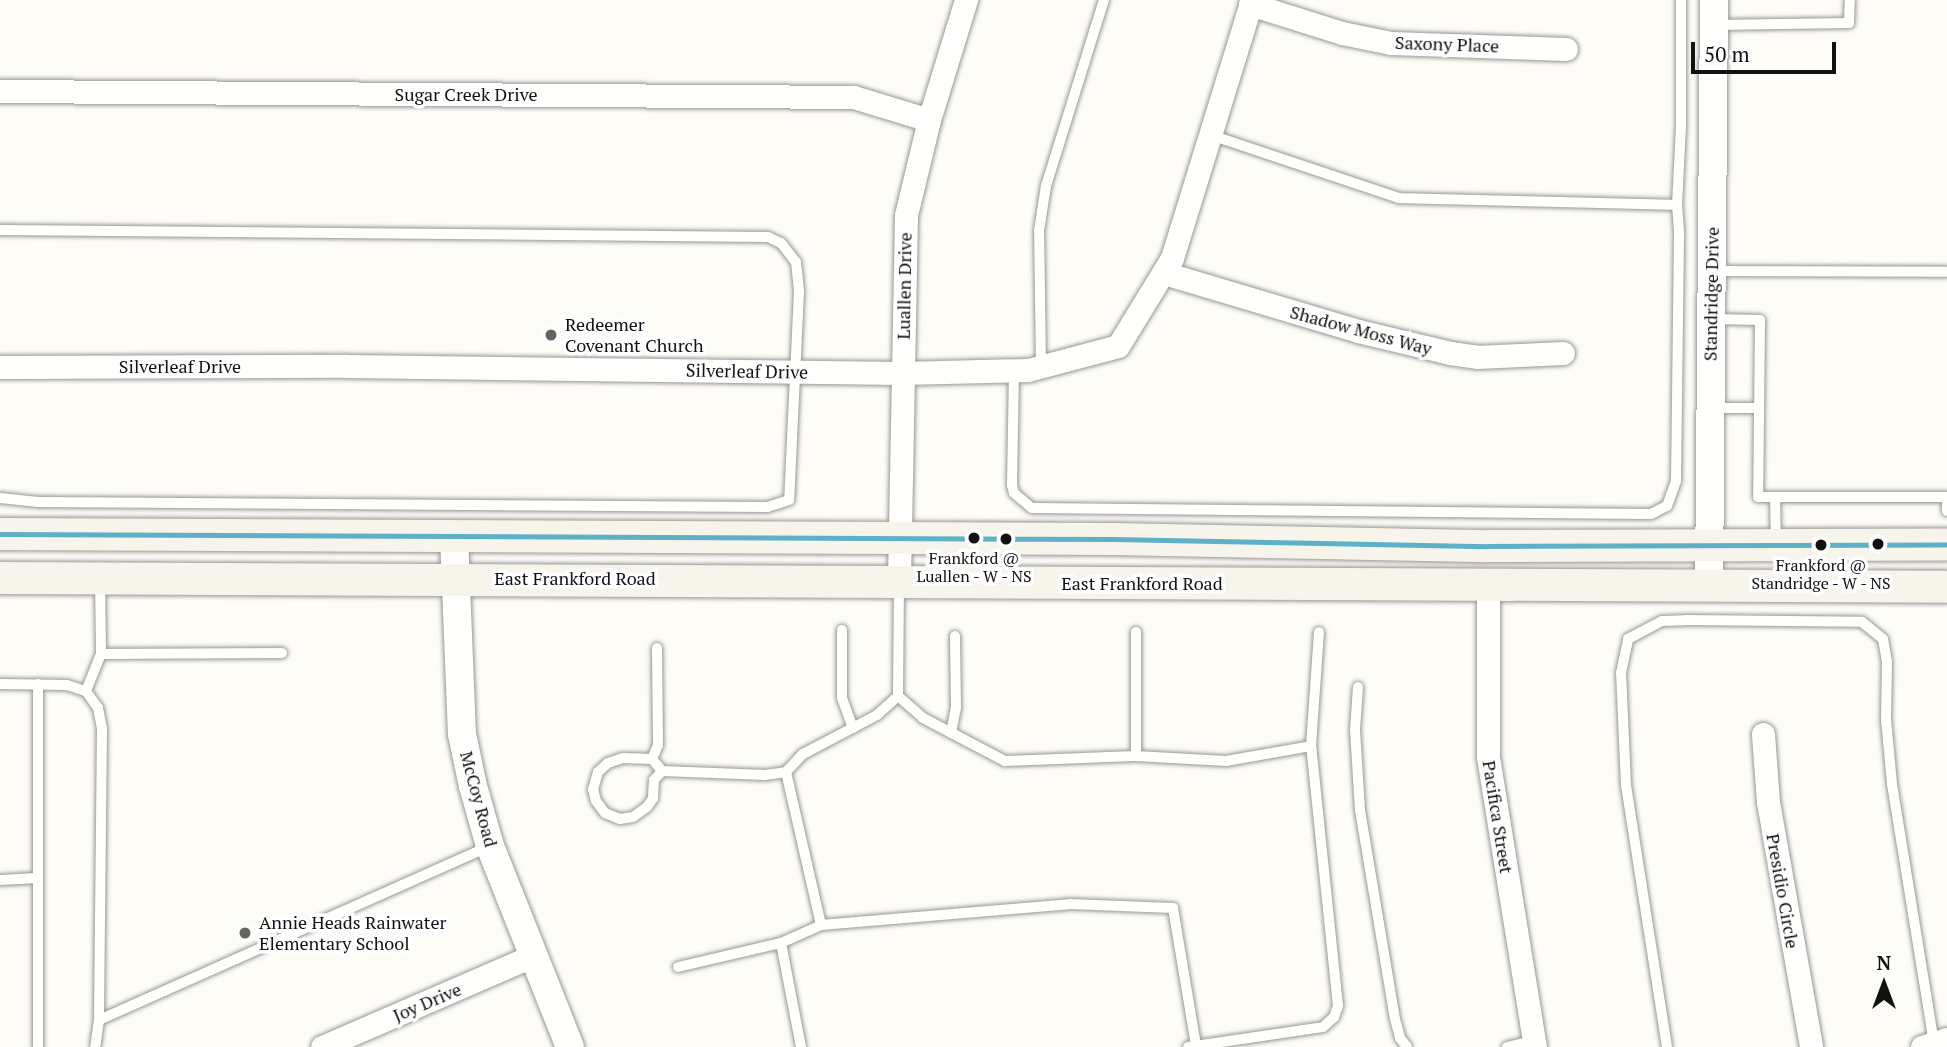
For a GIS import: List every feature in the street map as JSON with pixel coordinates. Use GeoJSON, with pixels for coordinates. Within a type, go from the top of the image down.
{"type":"FeatureCollection","features":[{"type":"Feature","properties":{"kind":"main road"},"geometry":{"type":"LineString","coordinates":[[0,534],[1709,545],[1947,544]]}},
{"type":"Feature","properties":{"kind":"main road","name":"East Frankford Road"},"geometry":{"type":"LineString","coordinates":[[0,578],[457,578],[1947,587]]}},
{"type":"Feature","properties":{"kind":"street","name":"Luallen Drive"},"geometry":{"type":"LineString","coordinates":[[899,581],[906,215],[929,120],[966,0]]}},
{"type":"Feature","properties":{"kind":"street","name":"Silverleaf Drive"},"geometry":{"type":"LineString","coordinates":[[0,367],[360,366],[902,373],[1014,370],[1041,366],[1118,346],[1172,258],[1251,2]]}},
{"type":"Feature","properties":{"kind":"street","name":"Saxony Place"},"geometry":{"type":"LineString","coordinates":[[1251,2],[1342,33],[1391,43],[1566,50]]}},
{"type":"Feature","properties":{"kind":"street","name":"Standridge Drive"},"geometry":{"type":"LineString","coordinates":[[1709,587],[1714,12]]}},
{"type":"Feature","properties":{"kind":"street","name":"Sugar Creek Drive"},"geometry":{"type":"LineString","coordinates":[[0,91],[853,97],[929,120]]}},
{"type":"Feature","properties":{"kind":"street","name":"Shadow Moss Way"},"geometry":{"type":"LineString","coordinates":[[1164,273],[1358,331],[1450,353],[1477,357],[1563,353]]}},
{"type":"Feature","properties":{"kind":"street","name":"McCoy Road"},"geometry":{"type":"LineString","coordinates":[[454,536],[462,734],[490,846],[531,956],[570,1047]]}},
{"type":"Feature","properties":{"kind":"street","name":"Pacifica Street"},"geometry":{"type":"LineString","coordinates":[[1488,584],[1488,757],[1534,1044]]}},
{"type":"Feature","properties":{"kind":"street","name":"Presidio Circle"},"geometry":{"type":"LineString","coordinates":[[1763,734],[1768,802],[1811,1047]]}},
{"type":"Feature","properties":{"kind":"street","name":"Joy Drive"},"geometry":{"type":"LineString","coordinates":[[322,1047],[531,956]]}},
{"type":"Feature","properties":{"kind":"lane"},"geometry":{"type":"LineString","coordinates":[[1041,366],[1039,244],[1046,186],[1104,0]]}},
{"type":"Feature","properties":{"kind":"lane"},"geometry":{"type":"LineString","coordinates":[[1014,370],[1012,485],[1014,493],[1032,508],[1047,511],[1651,513],[1667,506],[1676,481],[1681,0]]}},
{"type":"Feature","properties":{"kind":"lane"},"geometry":{"type":"LineString","coordinates":[[1714,12],[1849,23],[1850,0]]}},
{"type":"Feature","properties":{"kind":"lane"},"geometry":{"type":"LineString","coordinates":[[1211,135],[1399,198],[1677,205]]}},
{"type":"Feature","properties":{"kind":"lane"},"geometry":{"type":"LineString","coordinates":[[0,229],[768,237],[781,243],[796,262],[799,291],[789,500],[768,507],[104,503],[38,502],[0,498]]}},
{"type":"Feature","properties":{"kind":"lane"},"geometry":{"type":"LineString","coordinates":[[1711,271],[1947,272]]}},
{"type":"Feature","properties":{"kind":"lane"},"geometry":{"type":"LineString","coordinates":[[1711,319],[1760,320],[1758,496],[1947,497],[1947,511]]}},
{"type":"Feature","properties":{"kind":"lane"},"geometry":{"type":"LineString","coordinates":[[1710,408],[1759,408]]}},
{"type":"Feature","properties":{"kind":"lane"},"geometry":{"type":"LineString","coordinates":[[1775,496],[1776,545]]}},
{"type":"Feature","properties":{"kind":"lane"},"geometry":{"type":"LineString","coordinates":[[86,691],[101,654],[100,579]]}},
{"type":"Feature","properties":{"kind":"lane"},"geometry":{"type":"LineString","coordinates":[[662,771],[654,780],[653,798],[647,807],[633,817],[620,819],[605,813],[596,802],[593,789],[598,772],[608,763],[623,758],[652,759],[662,771],[765,775],[786,772],[803,754],[877,715],[898,696],[899,581]]}},
{"type":"Feature","properties":{"kind":"lane"},"geometry":{"type":"LineString","coordinates":[[1667,1047],[1626,786],[1621,673],[1628,639],[1662,621],[1685,620],[1862,622],[1883,639],[1886,662],[1885,719],[1892,784],[1934,1043]]}},
{"type":"Feature","properties":{"kind":"lane"},"geometry":{"type":"LineString","coordinates":[[842,630],[842,698],[853,728]]}},
{"type":"Feature","properties":{"kind":"lane"},"geometry":{"type":"LineString","coordinates":[[1136,632],[1136,756]]}},
{"type":"Feature","properties":{"kind":"lane"},"geometry":{"type":"LineString","coordinates":[[678,967],[781,943],[821,925],[1069,904],[1173,908],[1192,1046],[1323,1027],[1334,1017],[1338,1006],[1311,746],[1319,632]]}},
{"type":"Feature","properties":{"kind":"lane"},"geometry":{"type":"LineString","coordinates":[[951,733],[956,708],[955,636]]}},
{"type":"Feature","properties":{"kind":"lane"},"geometry":{"type":"LineString","coordinates":[[652,759],[658,745],[657,648]]}},
{"type":"Feature","properties":{"kind":"lane"},"geometry":{"type":"LineString","coordinates":[[101,654],[282,653]]}},
{"type":"Feature","properties":{"kind":"lane"},"geometry":{"type":"LineString","coordinates":[[0,684],[67,685],[86,691],[98,708],[102,728],[99,1020],[95,1047]]}},
{"type":"Feature","properties":{"kind":"lane"},"geometry":{"type":"LineString","coordinates":[[38,684],[38,1047]]}},
{"type":"Feature","properties":{"kind":"lane"},"geometry":{"type":"LineString","coordinates":[[1358,687],[1355,730],[1360,810],[1395,1019],[1400,1038],[1407,1047]]}},
{"type":"Feature","properties":{"kind":"lane"},"geometry":{"type":"LineString","coordinates":[[898,696],[923,718],[1005,761],[1136,756],[1226,761],[1311,746]]}},
{"type":"Feature","properties":{"kind":"lane"},"geometry":{"type":"LineString","coordinates":[[786,772],[821,925]]}},
{"type":"Feature","properties":{"kind":"lane"},"geometry":{"type":"LineString","coordinates":[[99,1020],[490,846]]}},
{"type":"Feature","properties":{"kind":"lane"},"geometry":{"type":"LineString","coordinates":[[0,880],[38,878]]}},
{"type":"Feature","properties":{"kind":"lane"},"geometry":{"type":"LineString","coordinates":[[781,943],[801,1047]]}},
{"type":"Feature","properties":{"kind":"lane"},"geometry":{"type":"LineString","coordinates":[[1507,1047],[1534,1044]]}},
{"type":"Feature","properties":{"kind":"transit line"},"geometry":{"type":"LineString","coordinates":[[0,534],[1113,539],[1488,546],[1947,544]]}},
{"type":"Feature","properties":{"kind":"place","name":"Redeemer Covenant Church"},"geometry":{"type":"Point","coordinates":[551,335]}},
{"type":"Feature","properties":{"kind":"place","name":"Frankford @ Luallen - W - NS"},"geometry":{"type":"Point","coordinates":[974,538]}},
{"type":"Feature","properties":{"kind":"place","name":"Frankford @ Standridge - W - NS"},"geometry":{"type":"Point","coordinates":[1821,545]}},
{"type":"Feature","properties":{"kind":"place","name":"Annie Heads Rainwater Elementary School"},"geometry":{"type":"Point","coordinates":[245,933]}}]}
